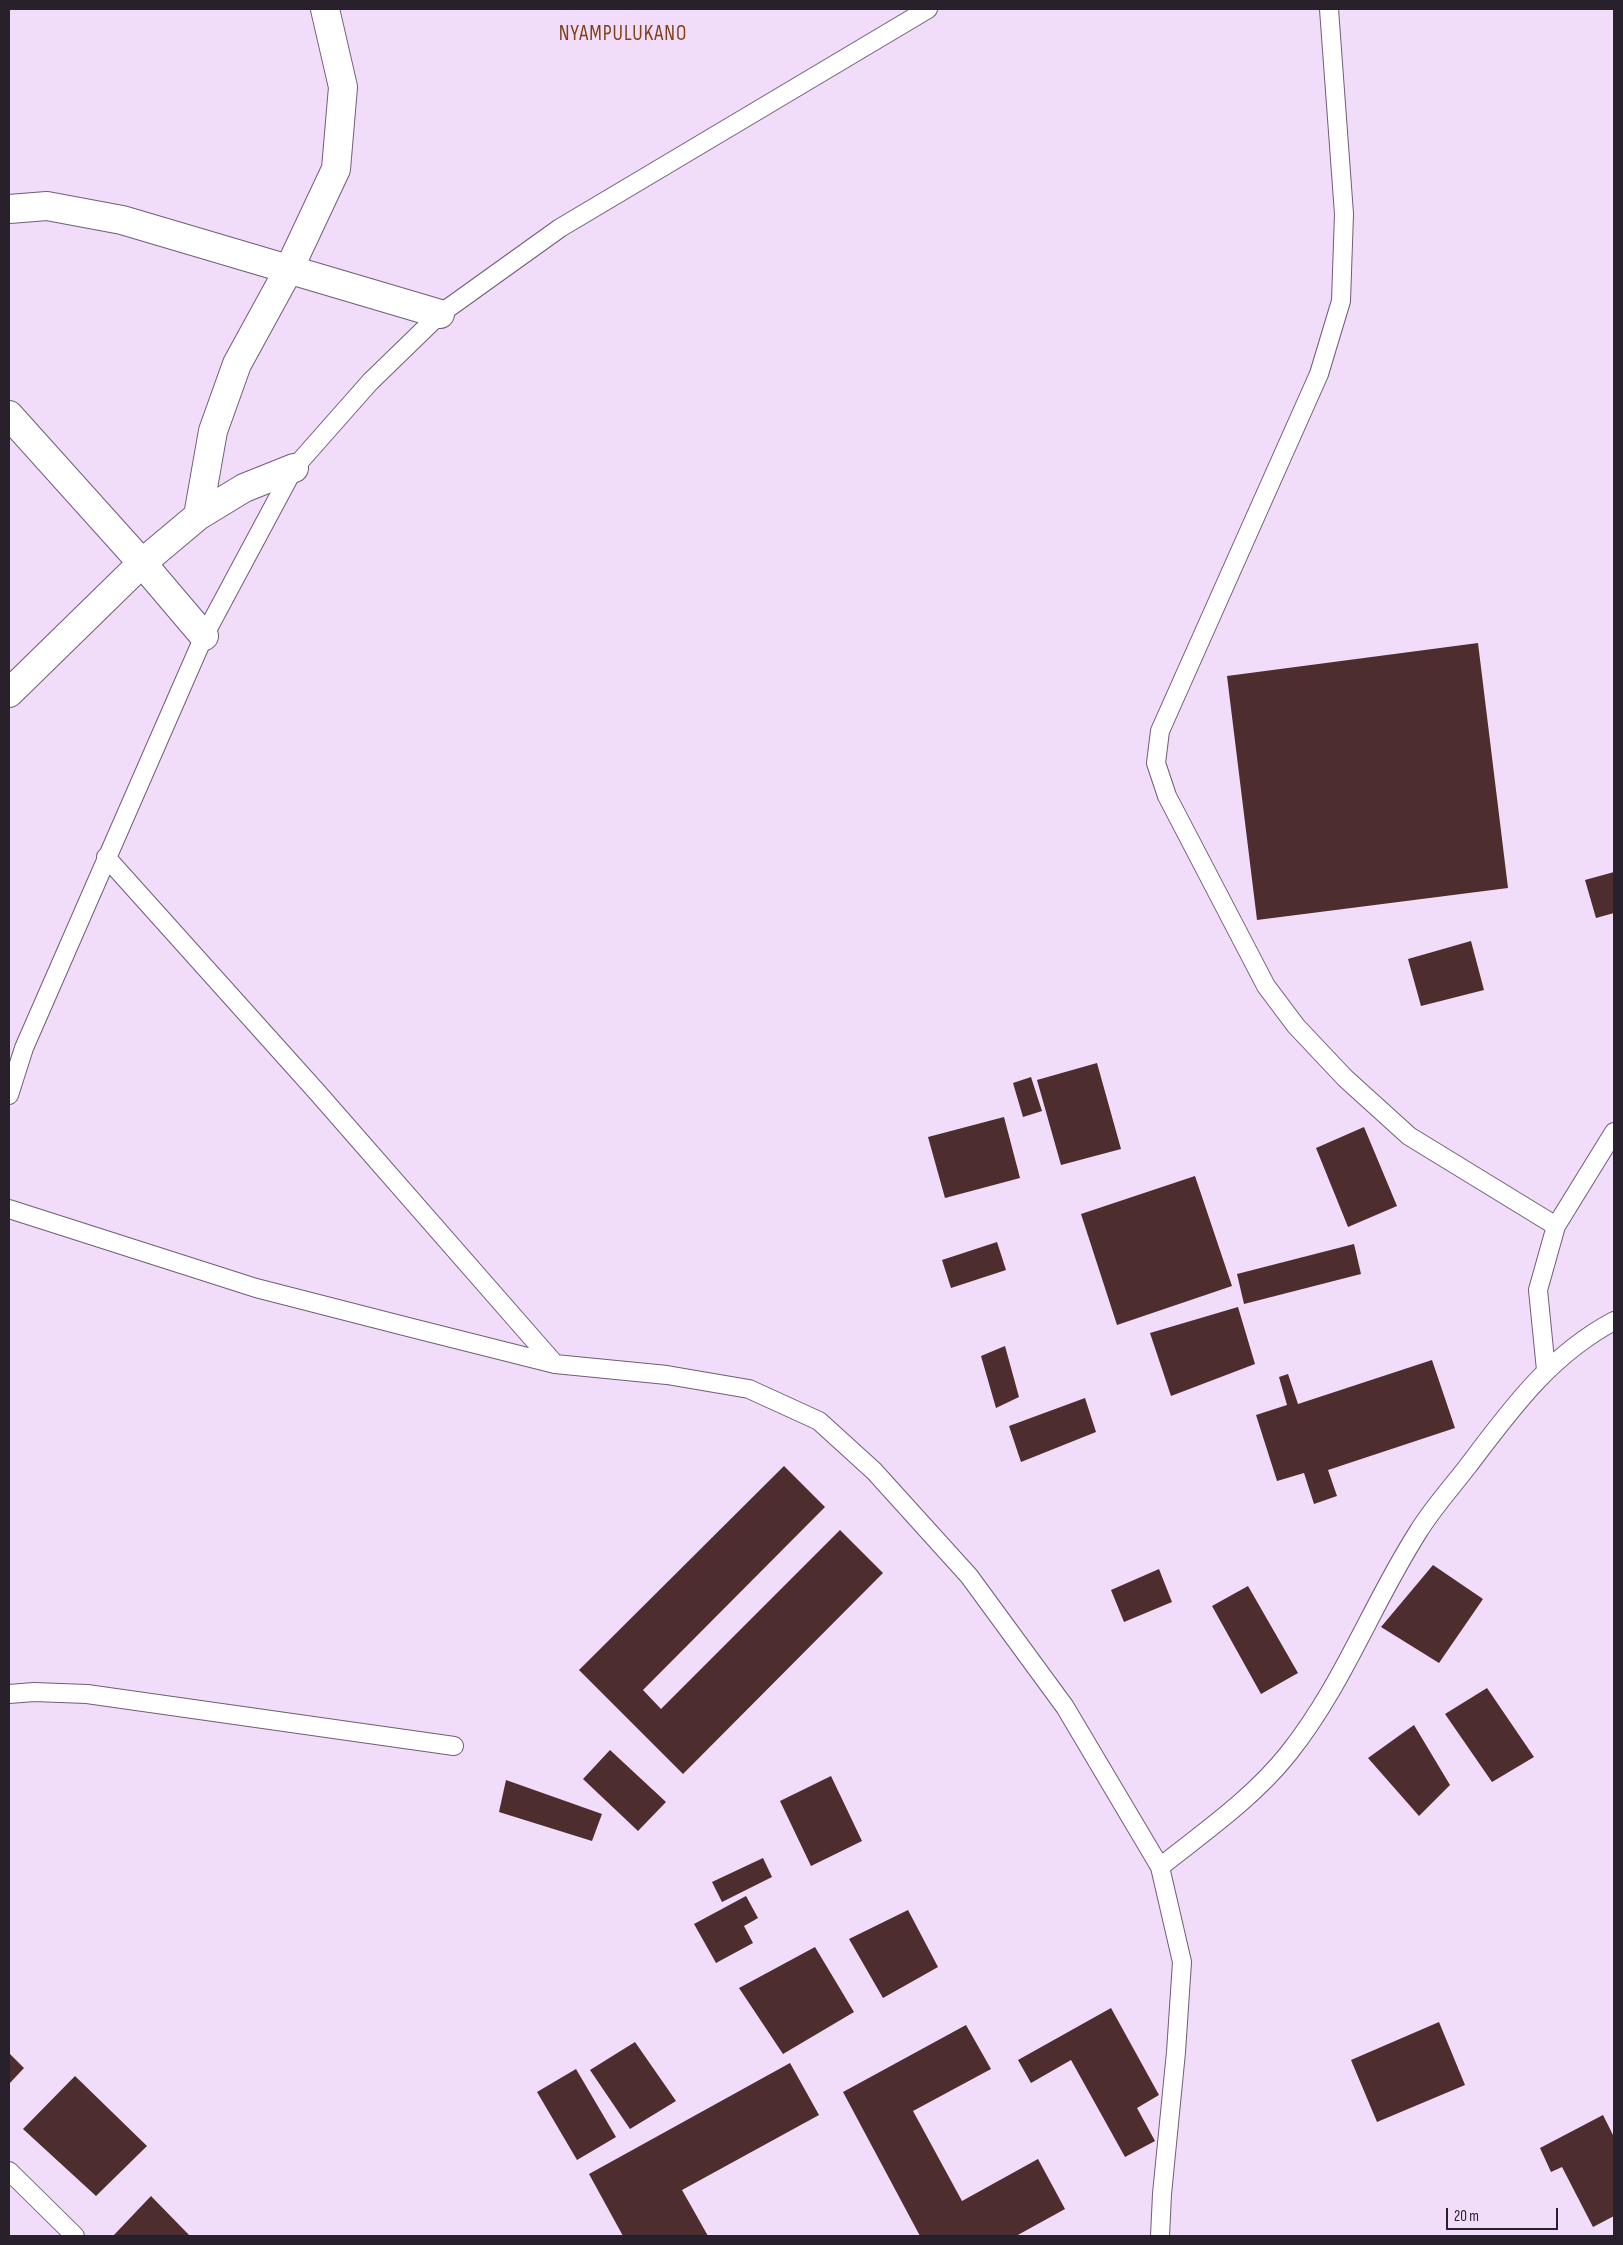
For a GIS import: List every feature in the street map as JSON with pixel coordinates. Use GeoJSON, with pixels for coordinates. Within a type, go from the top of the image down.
{"type":"FeatureCollection","features":[{"type":"Feature","properties":{"kind":"street"},"geometry":{"type":"LineString","coordinates":[[198,516],[213,431],[237,364],[289,269],[336,169],[343,87],[325,9]]}},
{"type":"Feature","properties":{"kind":"street"},"geometry":{"type":"LineString","coordinates":[[9,209],[47,206],[122,220],[440,314]]}},
{"type":"Feature","properties":{"kind":"street"},"geometry":{"type":"LineString","coordinates":[[9,414],[65,480],[142,563],[204,636]]}},
{"type":"Feature","properties":{"kind":"street"},"geometry":{"type":"LineString","coordinates":[[9,693],[142,563],[198,516],[244,488],[294,468]]}},
{"type":"Feature","properties":{"kind":"lane"},"geometry":{"type":"LineString","coordinates":[[9,1096],[24,1048],[204,636],[294,468],[370,382],[440,314],[560,228],[928,9]]}},
{"type":"Feature","properties":{"kind":"lane"},"geometry":{"type":"LineString","coordinates":[[1329,9],[1344,214],[1340,301],[1319,374],[1160,731],[1156,763],[1167,796],[1266,986],[1296,1026],[1345,1078],[1410,1136],[1556,1226]]}},
{"type":"Feature","properties":{"kind":"lane"},"geometry":{"type":"LineString","coordinates":[[106,857],[317,1092],[555,1364]]}},
{"type":"Feature","properties":{"kind":"lane"},"geometry":{"type":"LineString","coordinates":[[1546,1370],[1538,1290],[1556,1226],[1614,1132]]}},
{"type":"Feature","properties":{"kind":"lane"},"geometry":{"type":"LineString","coordinates":[[9,1209],[256,1288],[555,1364],[667,1375],[749,1389],[819,1421],[874,1471],[969,1576],[1064,1707],[1160,1867],[1182,1962],[1160,2236]]}},
{"type":"Feature","properties":{"kind":"lane"},"geometry":{"type":"LineString","coordinates":[[1160,1867],[1249,1795],[1288,1755],[1322,1704],[1418,1532],[1511,1409],[1546,1370],[1590,1334],[1614,1321]]}},
{"type":"Feature","properties":{"kind":"lane"},"geometry":{"type":"LineString","coordinates":[[9,1694],[34,1692],[87,1694],[454,1746]]}},
{"type":"Feature","properties":{"kind":"lane"},"geometry":{"type":"LineString","coordinates":[[9,2171],[75,2236]]}},
{"type":"Feature","properties":{"kind":"building"},"geometry":{"type":"Polygon","coordinates":[[[1478,643],[1508,888],[1257,920],[1227,676],[1478,643]]]}},
{"type":"Feature","properties":{"kind":"building"},"geometry":{"type":"Polygon","coordinates":[[[1614,872],[1614,913],[1596,918],[1585,880],[1614,872]]]}},
{"type":"Feature","properties":{"kind":"building"},"geometry":{"type":"Polygon","coordinates":[[[1471,941],[1484,990],[1421,1006],[1408,959],[1471,941]]]}},
{"type":"Feature","properties":{"kind":"building"},"geometry":{"type":"Polygon","coordinates":[[[1097,1063],[1121,1149],[1061,1165],[1037,1080],[1097,1063]]]}},
{"type":"Feature","properties":{"kind":"building"},"geometry":{"type":"Polygon","coordinates":[[[1031,1077],[1042,1111],[1023,1117],[1013,1083],[1031,1077]]]}},
{"type":"Feature","properties":{"kind":"building"},"geometry":{"type":"Polygon","coordinates":[[[1004,1117],[1020,1178],[945,1198],[928,1137],[1004,1117]]]}},
{"type":"Feature","properties":{"kind":"building"},"geometry":{"type":"Polygon","coordinates":[[[1364,1127],[1397,1206],[1348,1227],[1316,1148],[1364,1127]]]}},
{"type":"Feature","properties":{"kind":"building"},"geometry":{"type":"Polygon","coordinates":[[[1195,1176],[1232,1286],[1117,1325],[1081,1214],[1195,1176]]]}},
{"type":"Feature","properties":{"kind":"building"},"geometry":{"type":"Polygon","coordinates":[[[997,1242],[1006,1270],[951,1288],[942,1260],[997,1242]]]}},
{"type":"Feature","properties":{"kind":"building"},"geometry":{"type":"Polygon","coordinates":[[[1354,1244],[1361,1274],[1244,1304],[1237,1274],[1354,1244]]]}},
{"type":"Feature","properties":{"kind":"building"},"geometry":{"type":"Polygon","coordinates":[[[1238,1307],[1255,1364],[1171,1396],[1150,1333],[1238,1307]]]}},
{"type":"Feature","properties":{"kind":"building"},"geometry":{"type":"Polygon","coordinates":[[[1005,1346],[1019,1397],[996,1408],[981,1356],[1005,1346]]]}},
{"type":"Feature","properties":{"kind":"building"},"geometry":{"type":"Polygon","coordinates":[[[1432,1360],[1455,1428],[1328,1470],[1337,1496],[1314,1504],[1304,1473],[1277,1481],[1256,1415],[1287,1405],[1279,1377],[1288,1374],[1298,1404],[1432,1360]]]}},
{"type":"Feature","properties":{"kind":"building"},"geometry":{"type":"Polygon","coordinates":[[[1085,1398],[1096,1432],[1021,1462],[1009,1426],[1085,1398]]]}},
{"type":"Feature","properties":{"kind":"building"},"geometry":{"type":"Polygon","coordinates":[[[784,1466],[825,1507],[643,1690],[661,1709],[840,1530],[883,1573],[683,1774],[579,1670],[784,1466]]]}},
{"type":"Feature","properties":{"kind":"building"},"geometry":{"type":"Polygon","coordinates":[[[1433,1565],[1483,1599],[1439,1663],[1381,1627],[1433,1565]]]}},
{"type":"Feature","properties":{"kind":"building"},"geometry":{"type":"Polygon","coordinates":[[[1159,1569],[1172,1602],[1124,1622],[1111,1590],[1159,1569]]]}},
{"type":"Feature","properties":{"kind":"building"},"geometry":{"type":"Polygon","coordinates":[[[1248,1586],[1298,1673],[1261,1694],[1212,1606],[1248,1586]]]}},
{"type":"Feature","properties":{"kind":"building"},"geometry":{"type":"Polygon","coordinates":[[[1487,1688],[1534,1757],[1492,1782],[1445,1714],[1487,1688]]]}},
{"type":"Feature","properties":{"kind":"building"},"geometry":{"type":"Polygon","coordinates":[[[1414,1725],[1450,1785],[1419,1816],[1368,1758],[1414,1725]]]}},
{"type":"Feature","properties":{"kind":"building"},"geometry":{"type":"Polygon","coordinates":[[[610,1750],[666,1802],[638,1831],[583,1779],[610,1750]]]}},
{"type":"Feature","properties":{"kind":"building"},"geometry":{"type":"Polygon","coordinates":[[[831,1776],[862,1841],[811,1866],[780,1801],[831,1776]]]}},
{"type":"Feature","properties":{"kind":"building"},"geometry":{"type":"Polygon","coordinates":[[[506,1780],[602,1814],[592,1841],[499,1812],[506,1780]]]}},
{"type":"Feature","properties":{"kind":"building"},"geometry":{"type":"Polygon","coordinates":[[[763,1858],[772,1877],[722,1902],[712,1882],[763,1858]]]}},
{"type":"Feature","properties":{"kind":"building"},"geometry":{"type":"Polygon","coordinates":[[[746,1896],[758,1918],[744,1926],[753,1943],[716,1963],[694,1924],[746,1896]]]}},
{"type":"Feature","properties":{"kind":"building"},"geometry":{"type":"Polygon","coordinates":[[[908,1910],[938,1967],[883,1998],[849,1939],[908,1910]]]}},
{"type":"Feature","properties":{"kind":"building"},"geometry":{"type":"Polygon","coordinates":[[[815,1947],[854,2012],[783,2054],[739,1988],[815,1947]]]}},
{"type":"Feature","properties":{"kind":"building"},"geometry":{"type":"Polygon","coordinates":[[[1111,2008],[1159,2095],[1137,2108],[1155,2141],[1125,2157],[1071,2060],[1031,2083],[1018,2060],[1111,2008]]]}},
{"type":"Feature","properties":{"kind":"building"},"geometry":{"type":"Polygon","coordinates":[[[1439,2022],[1465,2085],[1377,2122],[1351,2060],[1439,2022]]]}},
{"type":"Feature","properties":{"kind":"building"},"geometry":{"type":"Polygon","coordinates":[[[966,2025],[991,2069],[913,2111],[962,2201],[1038,2159],[1065,2209],[1016,2236],[920,2236],[843,2092],[966,2025]]]}},
{"type":"Feature","properties":{"kind":"building"},"geometry":{"type":"Polygon","coordinates":[[[635,2042],[676,2101],[630,2129],[590,2070],[635,2042]]]}},
{"type":"Feature","properties":{"kind":"building"},"geometry":{"type":"Polygon","coordinates":[[[9,2053],[24,2068],[9,2084],[9,2053]]]}},
{"type":"Feature","properties":{"kind":"building"},"geometry":{"type":"Polygon","coordinates":[[[790,2063],[819,2115],[682,2190],[708,2236],[623,2236],[589,2174],[790,2063]]]}},
{"type":"Feature","properties":{"kind":"building"},"geometry":{"type":"Polygon","coordinates":[[[576,2069],[616,2137],[577,2160],[537,2092],[576,2069]]]}},
{"type":"Feature","properties":{"kind":"building"},"geometry":{"type":"Polygon","coordinates":[[[75,2076],[147,2146],[96,2196],[23,2129],[75,2076]]]}},
{"type":"Feature","properties":{"kind":"building"},"geometry":{"type":"Polygon","coordinates":[[[1603,2115],[1614,2137],[1614,2216],[1593,2227],[1562,2167],[1551,2172],[1540,2148],[1603,2115]]]}},
{"type":"Feature","properties":{"kind":"building"},"geometry":{"type":"Polygon","coordinates":[[[151,2196],[190,2236],[113,2236],[151,2196]]]}},
{"type":"Feature","properties":{"kind":"district","name":"NYAMPULUKANO"},"geometry":{"type":"Point","coordinates":[623,35]}}]}
